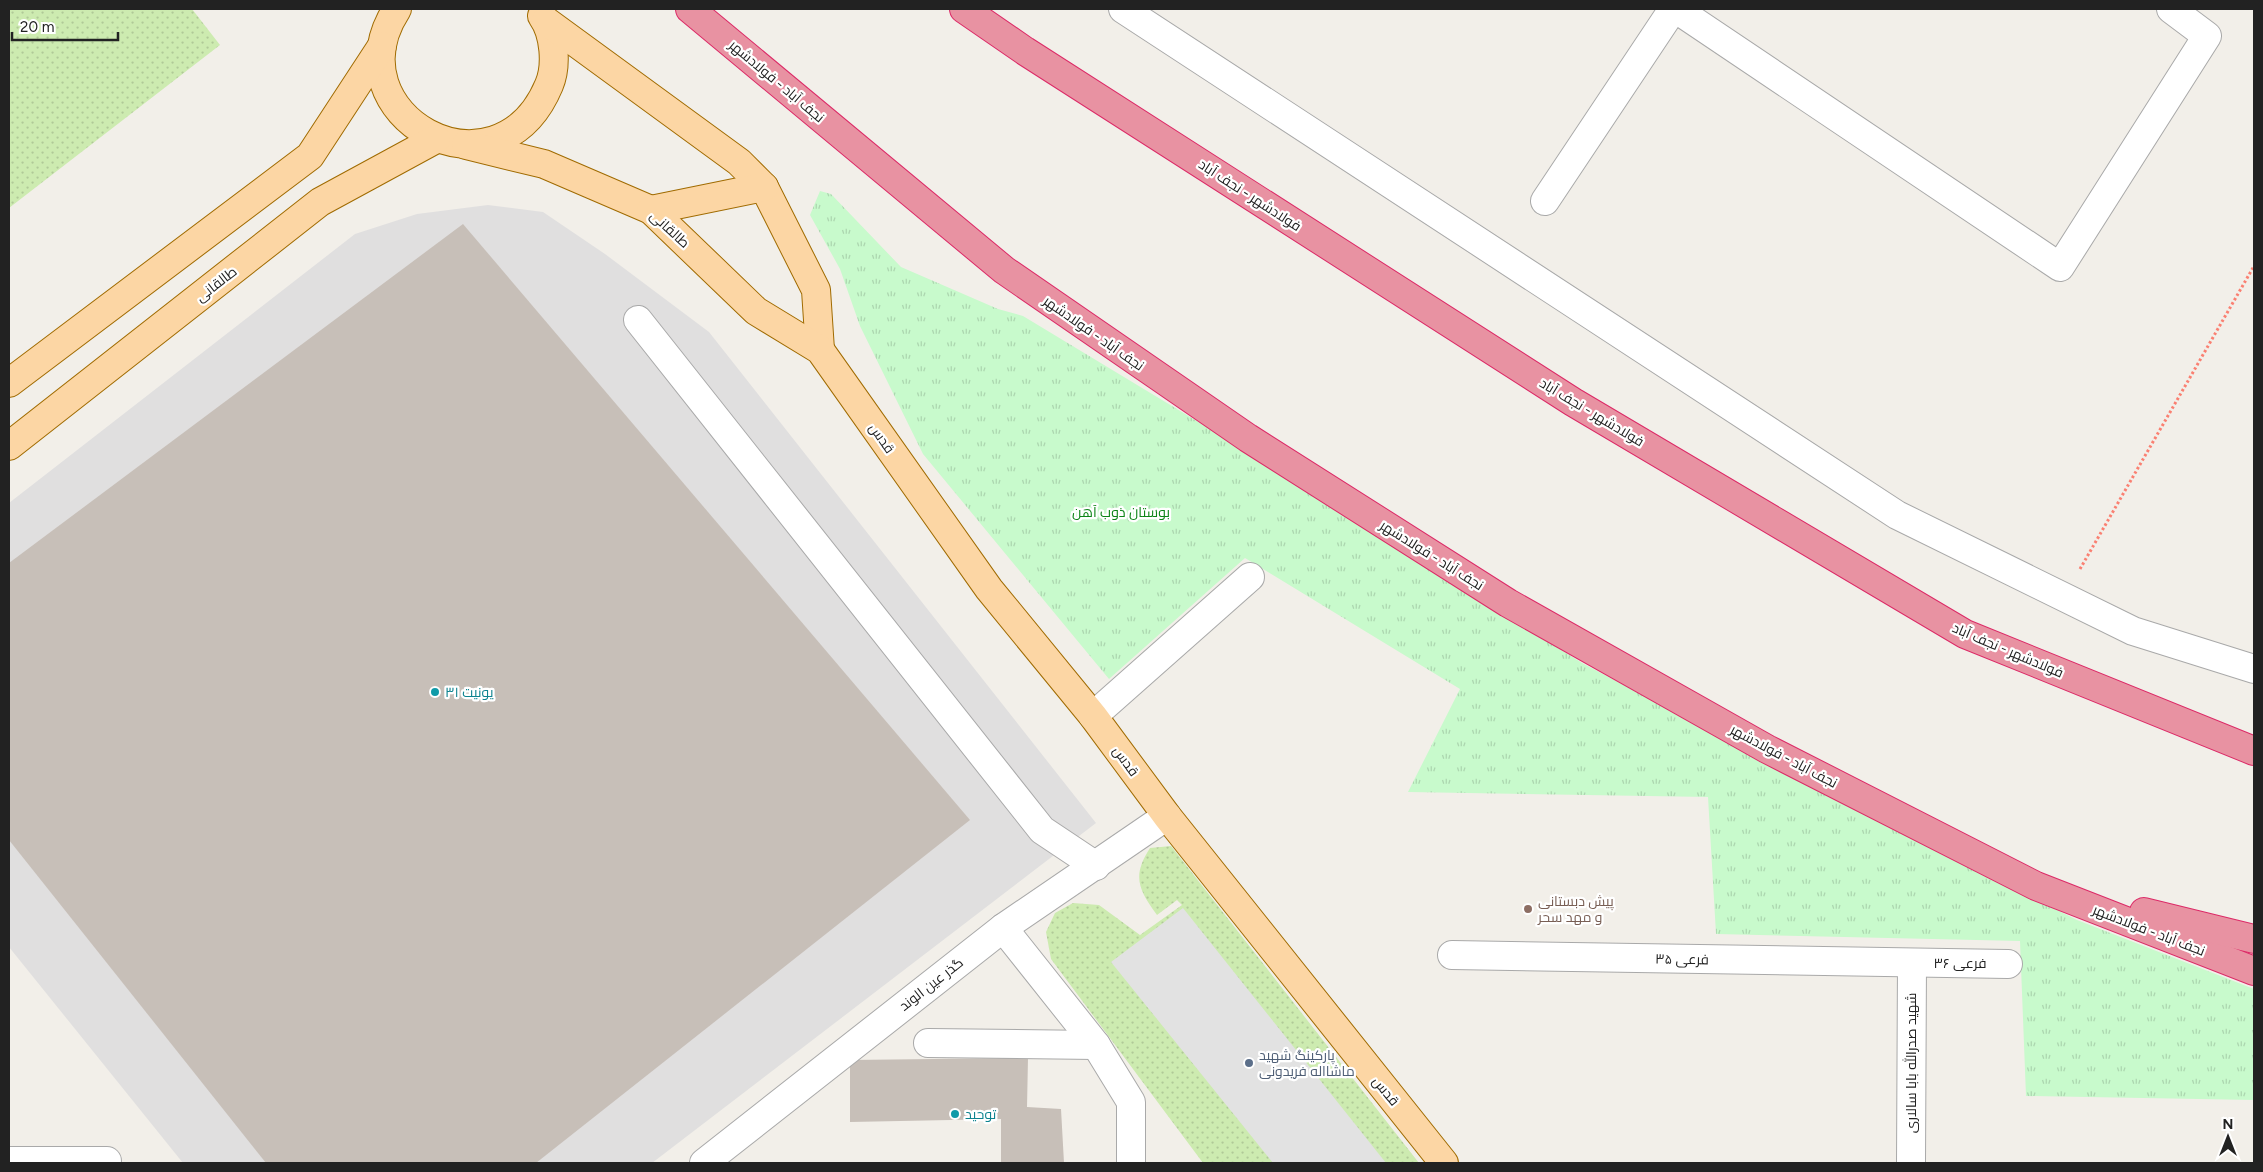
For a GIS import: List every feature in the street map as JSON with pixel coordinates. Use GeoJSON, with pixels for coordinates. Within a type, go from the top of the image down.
{"type":"FeatureCollection","features":[{"type":"Feature","properties":{"kind":"highway","name":"نجف آباد - فولادشهر"},"geometry":{"type":"LineString","coordinates":[[690,9],[1004,270],[1248,438],[1508,603],[1767,749],[2036,886],[2254,971]]}},
{"type":"Feature","properties":{"kind":"highway","name":"فولادشهر - نجف آباد"},"geometry":{"type":"LineString","coordinates":[[964,9],[1025,51],[1573,402],[1964,634],[2254,751]]}},
{"type":"Feature","properties":{"kind":"highway"},"geometry":{"type":"LineString","coordinates":[[2190,725],[2254,766]]}},
{"type":"Feature","properties":{"kind":"highway"},"geometry":{"type":"LineString","coordinates":[[2036,886],[2254,939]]}},
{"type":"Feature","properties":{"kind":"main road"},"geometry":{"type":"LineString","coordinates":[[466,145],[495,140],[521,126],[541,105],[552,78],[554,49],[541,15]]}},
{"type":"Feature","properties":{"kind":"main road"},"geometry":{"type":"LineString","coordinates":[[541,15],[739,162],[764,186],[816,290],[820,350]]}},
{"type":"Feature","properties":{"kind":"main road"},"geometry":{"type":"LineString","coordinates":[[9,383],[310,156],[386,22]]}},
{"type":"Feature","properties":{"kind":"main road","name":"طالقانی"},"geometry":{"type":"LineString","coordinates":[[386,22],[382,75],[393,102],[412,125],[436,139],[544,164],[651,210],[756,311],[820,350]]}},
{"type":"Feature","properties":{"kind":"main road","name":"طالقانی"},"geometry":{"type":"LineString","coordinates":[[9,446],[320,202],[436,139]]}},
{"type":"Feature","properties":{"kind":"main road"},"geometry":{"type":"LineString","coordinates":[[651,210],[764,186]]}},
{"type":"Feature","properties":{"kind":"main road","name":"قدس"},"geometry":{"type":"LineString","coordinates":[[820,350],[989,590],[1093,716],[1167,816],[1444,1163]]}},
{"type":"Feature","properties":{"kind":"street"},"geometry":{"type":"LineString","coordinates":[[1123,9],[1896,515],[2133,631],[2254,669]]}},
{"type":"Feature","properties":{"kind":"street"},"geometry":{"type":"LineString","coordinates":[[1545,201],[1674,9],[2060,267],[2207,36],[2171,9]]}},
{"type":"Feature","properties":{"kind":"street"},"geometry":{"type":"LineString","coordinates":[[638,320],[1042,830],[1096,866]]}},
{"type":"Feature","properties":{"kind":"street"},"geometry":{"type":"LineString","coordinates":[[1093,716],[1250,576]]}},
{"type":"Feature","properties":{"kind":"street","name":"گذر عین الوند"},"geometry":{"type":"LineString","coordinates":[[704,1163],[1003,928],[1167,816]]}},
{"type":"Feature","properties":{"kind":"street"},"geometry":{"type":"LineString","coordinates":[[1003,928],[1096,1045],[1131,1102],[1131,1163]]}},
{"type":"Feature","properties":{"kind":"street","name":"فرعی ۳۵"},"geometry":{"type":"LineString","coordinates":[[1452,955],[1912,963]]}},
{"type":"Feature","properties":{"kind":"street","name":"فرعی ۳۶"},"geometry":{"type":"LineString","coordinates":[[1912,963],[2008,964]]}},
{"type":"Feature","properties":{"kind":"street","name":"شهید صدرالله بابا سالاری"},"geometry":{"type":"LineString","coordinates":[[1911,1163],[1912,963]]}},
{"type":"Feature","properties":{"kind":"street"},"geometry":{"type":"LineString","coordinates":[[928,1043],[1096,1045]]}},
{"type":"Feature","properties":{"kind":"street"},"geometry":{"type":"LineString","coordinates":[[9,1161],[107,1161]]}},
{"type":"Feature","properties":{"kind":"path"},"geometry":{"type":"LineString","coordinates":[[2063,597],[2254,266]]}},
{"type":"Feature","properties":{"kind":"shaded area","name":"یونیت ۳۱"},"geometry":{"type":"Polygon","coordinates":[[[488,205],[543,212],[605,254],[709,332],[1096,823],[652,1163],[183,1163],[9,947],[9,503],[355,234],[417,214],[488,205]]]}},
{"type":"Feature","properties":{"kind":"shaded area","name":"پارکینگ شهید ماشااله فریدونی"},"geometry":{"type":"Polygon","coordinates":[[[1183,908],[1386,1163],[1273,1163],[1111,962],[1183,908]]]}},
{"type":"Feature","properties":{"kind":"green space"},"geometry":{"type":"Polygon","coordinates":[[[9,9],[192,9],[220,45],[9,208],[9,9]]]}},
{"type":"Feature","properties":{"kind":"green space","name":"بوستان ذوب آهن"},"geometry":{"type":"Polygon","coordinates":[[[820,191],[831,194],[901,267],[998,309],[1023,316],[1210,429],[1582,663],[1937,850],[2077,920],[2254,989],[2254,1100],[2026,1096],[2020,941],[1716,934],[1708,797],[1408,792],[1460,689],[1245,558],[1109,679],[923,454],[860,326],[840,269],[810,215],[820,191]]]}},
{"type":"Feature","properties":{"kind":"green space"},"geometry":{"type":"Polygon","coordinates":[[[1171,846],[1419,1163],[1203,1163],[1051,959],[1046,932],[1055,913],[1073,903],[1099,905],[1140,935],[1182,905],[1177,900],[1157,915],[1145,898],[1140,882],[1141,867],[1150,848],[1171,846]]]}},
{"type":"Feature","properties":{"kind":"building","name":"یونیت ۳۱"},"geometry":{"type":"Polygon","coordinates":[[[463,224],[970,820],[536,1163],[266,1163],[9,840],[9,563],[463,224]]]}},
{"type":"Feature","properties":{"kind":"building","name":"توحید"},"geometry":{"type":"Polygon","coordinates":[[[1028,1058],[1027,1107],[1061,1109],[1064,1163],[1001,1163],[1001,1119],[850,1122],[850,1060],[1028,1058]]]}},
{"type":"Feature","properties":{"kind":"place","name":"یونیت ۳۱"},"geometry":{"type":"Point","coordinates":[435,692]}},
{"type":"Feature","properties":{"kind":"place","name":"پیش دبستانی و مهد سحر"},"geometry":{"type":"Point","coordinates":[1528,909]}},
{"type":"Feature","properties":{"kind":"place","name":"پارکینگ شهید ماشااله فریدونی"},"geometry":{"type":"Point","coordinates":[1249,1063]}},
{"type":"Feature","properties":{"kind":"place","name":"توحید"},"geometry":{"type":"Point","coordinates":[955,1114]}}]}
